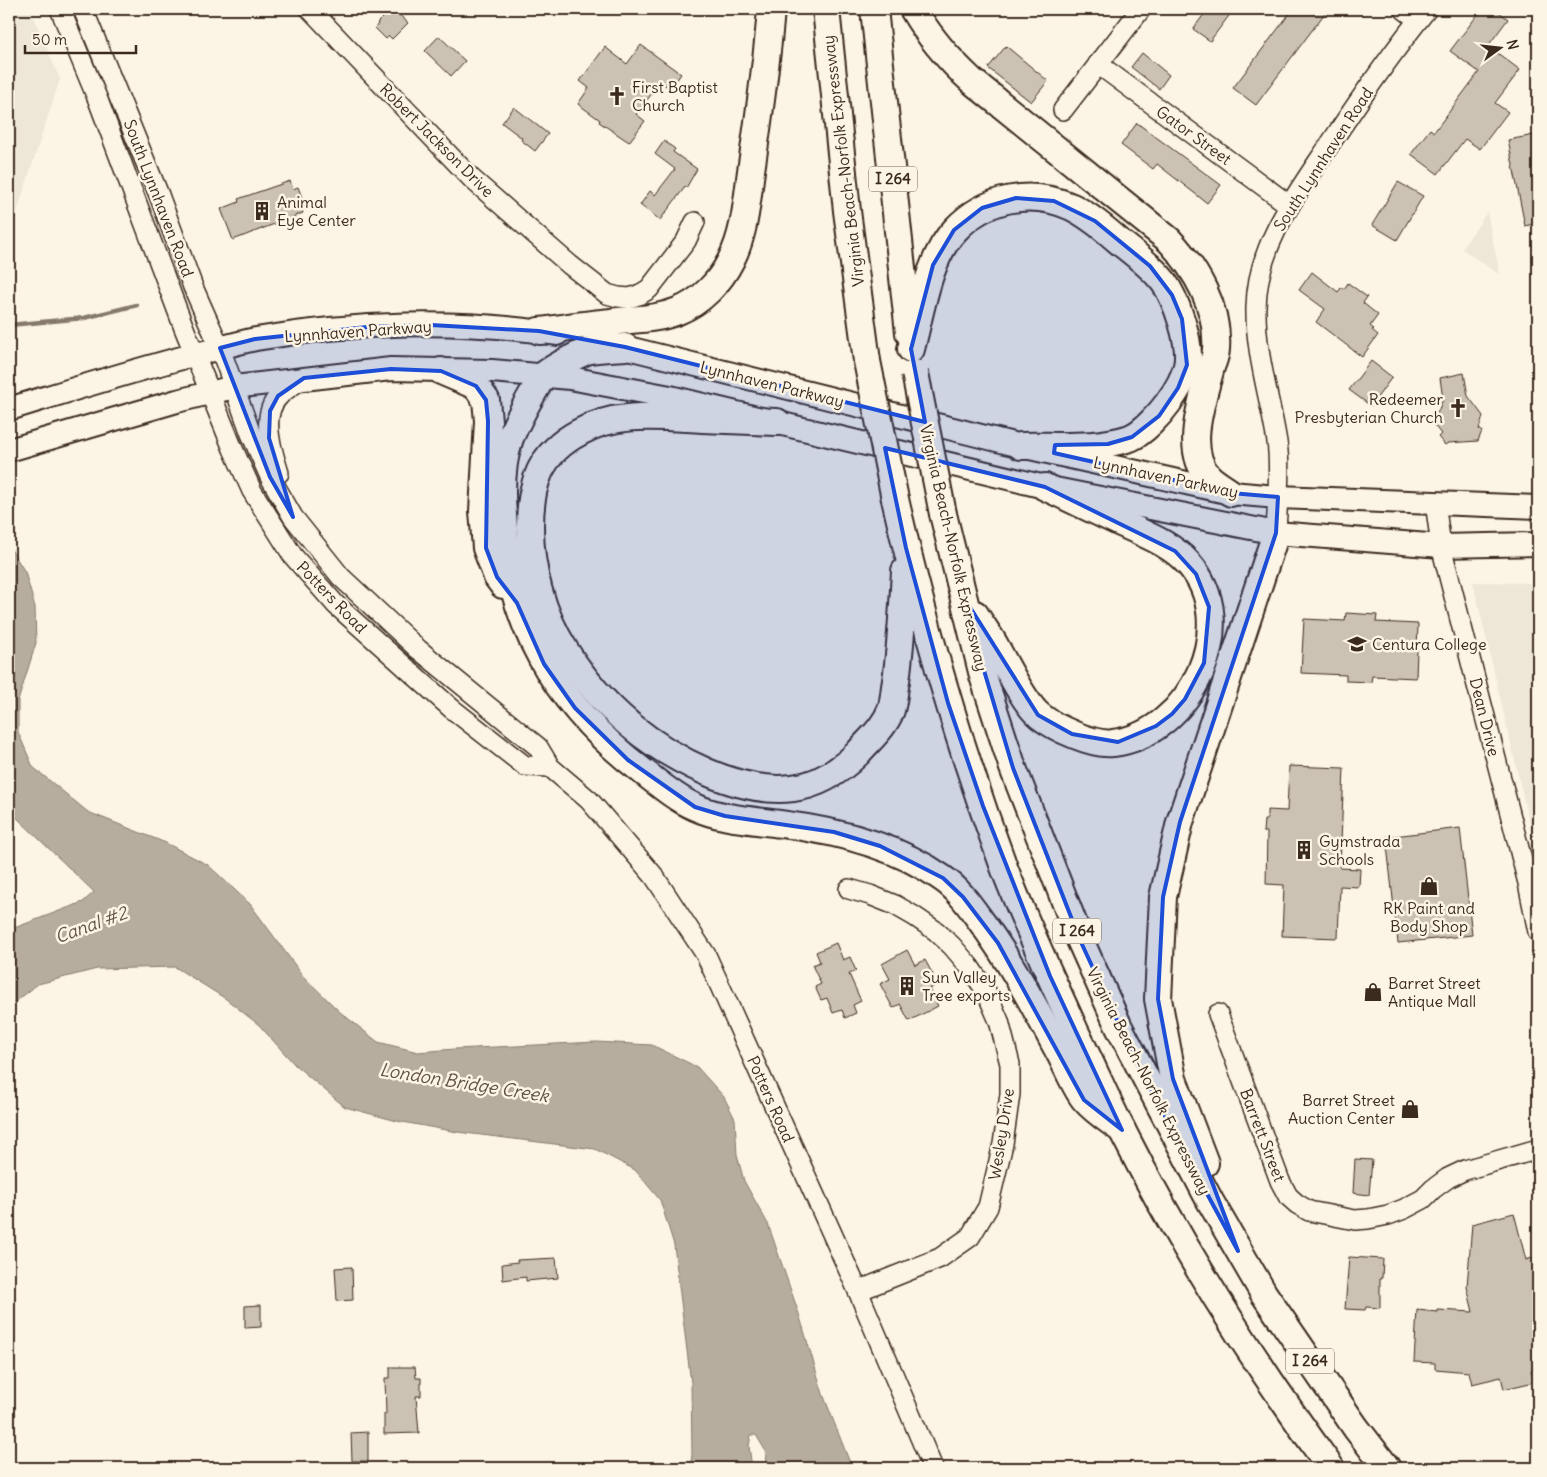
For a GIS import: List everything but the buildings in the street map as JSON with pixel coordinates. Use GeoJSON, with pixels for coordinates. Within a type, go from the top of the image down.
{"type":"FeatureCollection","features":[{"type":"Feature","properties":{"kind":"highway"},"geometry":{"type":"LineString","coordinates":[[539,331],[657,317],[671,313],[695,302],[722,276],[732,259],[739,240],[746,206],[771,9]]}},
{"type":"Feature","properties":{"kind":"highway","name":"Virginia Beach-Norfolk Expressway"},"geometry":{"type":"LineString","coordinates":[[826,9],[847,211],[867,361],[895,500],[948,703],[1006,872],[1050,976],[1122,1130],[1213,1293],[1297,1421],[1331,1468]]}},
{"type":"Feature","properties":{"kind":"highway","name":"Virginia Beach-Norfolk Expressway"},"geometry":{"type":"LineString","coordinates":[[874,9],[913,361],[943,514],[961,593],[983,676],[1013,768],[1080,940],[1119,1027],[1210,1201],[1264,1294],[1356,1428],[1387,1468]]}},
{"type":"Feature","properties":{"kind":"highway"},"geometry":{"type":"LineString","coordinates":[[914,9],[925,30],[947,57],[972,81],[1169,240],[1184,255],[1196,273],[1214,318],[1216,350],[1198,418],[1196,441],[1198,457],[1210,477],[1231,493]]}},
{"type":"Feature","properties":{"kind":"highway"},"geometry":{"type":"LineString","coordinates":[[913,361],[933,265],[943,245],[954,230],[970,216],[982,208],[999,201],[1016,198],[1034,198],[1054,201],[1073,208],[1096,221],[1150,266],[1172,295],[1182,319],[1187,365],[1178,388],[1159,416],[1132,437],[1108,444],[1021,446]]}},
{"type":"Feature","properties":{"kind":"highway"},"geometry":{"type":"LineString","coordinates":[[625,347],[586,350],[544,375],[526,406],[510,440],[506,454],[502,505],[509,571],[518,603],[532,640],[544,664],[571,703],[598,732],[667,790],[695,807],[725,816],[834,832],[880,846],[907,858],[943,878],[964,897],[998,943],[1030,997],[1084,1100],[1122,1130]]}},
{"type":"Feature","properties":{"kind":"highway"},"geometry":{"type":"LineString","coordinates":[[441,371],[476,386],[486,400],[488,421],[483,510],[486,548],[497,577],[518,603]]}},
{"type":"Feature","properties":{"kind":"highway"},"geometry":{"type":"LineString","coordinates":[[777,422],[655,416],[625,418],[601,423],[581,431],[557,446],[544,463],[536,478],[531,496],[530,510],[530,540],[540,596],[550,623],[564,648],[580,672],[612,708],[630,725],[669,752],[704,770],[734,781],[762,788],[796,788],[818,782],[835,773],[877,734],[892,709],[900,646],[906,548]]}},
{"type":"Feature","properties":{"kind":"highway"},"geometry":{"type":"LineString","coordinates":[[961,593],[1038,715],[1054,726],[1086,738],[1110,744],[1138,736],[1156,726],[1172,714],[1185,699],[1196,682],[1204,663],[1209,640],[1209,608],[1204,590],[1196,574],[1188,563],[1166,545],[1045,487]]}},
{"type":"Feature","properties":{"kind":"highway"},"geometry":{"type":"LineString","coordinates":[[1238,1251],[1173,1079],[1158,998],[1163,897],[1180,822],[1276,533]]}},
{"type":"Feature","properties":{"kind":"main road","name":"Lynnhaven Parkway"},"geometry":{"type":"LineString","coordinates":[[9,409],[159,363],[255,339],[367,327],[431,325],[495,327],[587,338],[1021,446],[1231,493],[1278,497],[1538,507]]}},
{"type":"Feature","properties":{"kind":"main road","name":"Lynnhaven Parkway"},"geometry":{"type":"LineString","coordinates":[[9,450],[177,400],[234,387],[391,369],[492,371],[570,378],[670,397],[1045,487],[1276,533],[1441,546],[1538,544]]}},
{"type":"Feature","properties":{"kind":"street","name":"South Lynnhaven Road"},"geometry":{"type":"LineString","coordinates":[[60,9],[98,100],[195,354]]}},
{"type":"Feature","properties":{"kind":"street","name":"South Lynnhaven Road"},"geometry":{"type":"LineString","coordinates":[[83,9],[234,387]]}},
{"type":"Feature","properties":{"kind":"street","name":"Robert Jackson Drive"},"geometry":{"type":"LineString","coordinates":[[310,9],[472,180],[570,265],[607,294],[618,298],[629,298],[649,289],[686,241],[695,222]]}},
{"type":"Feature","properties":{"kind":"street"},"geometry":{"type":"LineString","coordinates":[[1063,110],[1141,9]]}},
{"type":"Feature","properties":{"kind":"street","name":"South Lynnhaven Road"},"geometry":{"type":"LineString","coordinates":[[1276,533],[1278,497],[1277,444],[1258,337],[1256,308],[1258,278],[1274,234],[1290,205],[1416,12]]}},
{"type":"Feature","properties":{"kind":"street","name":"Gator Street"},"geometry":{"type":"LineString","coordinates":[[1098,64],[1290,205]]}},
{"type":"Feature","properties":{"kind":"street","name":"Potters Road"},"geometry":{"type":"LineString","coordinates":[[195,354],[209,393],[252,491],[292,556],[336,605],[451,708],[525,766],[550,767]]}},
{"type":"Feature","properties":{"kind":"street"},"geometry":{"type":"LineString","coordinates":[[293,517],[269,438],[270,411],[278,396],[304,378]]}},
{"type":"Feature","properties":{"kind":"street","name":"Potters Road"},"geometry":{"type":"LineString","coordinates":[[234,387],[243,414],[270,477],[293,517],[341,577],[418,649],[538,746],[550,767],[589,800],[654,876],[706,955],[858,1291],[933,1468]]}},
{"type":"Feature","properties":{"kind":"street","name":"Dean Drive"},"geometry":{"type":"LineString","coordinates":[[1435,502],[1441,546],[1524,868],[1538,932]]}},
{"type":"Feature","properties":{"kind":"street","name":"Wesley Drive"},"geometry":{"type":"LineString","coordinates":[[849,889],[895,905],[928,926],[952,946],[969,966],[986,991],[999,1021],[1010,1064],[1010,1094],[1003,1144],[988,1207],[970,1237],[940,1258],[858,1291]]}},
{"type":"Feature","properties":{"kind":"street","name":"Barrett Street"},"geometry":{"type":"LineString","coordinates":[[1218,1014],[1280,1181],[1288,1196],[1309,1211],[1355,1220],[1388,1215],[1423,1199],[1448,1178],[1465,1170],[1538,1149]]}},
{"type":"Feature","properties":{"kind":"highlighted area"},"geometry":{"type":"Polygon","coordinates":[[[1016,198],[1054,201],[1095,221],[1150,266],[1172,295],[1182,319],[1187,365],[1178,388],[1159,416],[1132,437],[1108,444],[1055,445],[1054,453],[1231,493],[1278,497],[1276,533],[1180,822],[1163,897],[1158,999],[1173,1079],[1238,1251],[1139,1068],[1080,940],[1013,768],[961,593],[1038,715],[1072,734],[1118,742],[1156,726],[1172,714],[1185,699],[1204,663],[1209,607],[1196,574],[1175,551],[1045,487],[885,448],[906,548],[948,703],[983,806],[1050,976],[1122,1130],[1084,1100],[998,943],[963,897],[943,878],[880,846],[834,832],[725,816],[695,807],[628,760],[575,708],[544,664],[517,603],[497,577],[486,548],[488,421],[486,400],[476,386],[441,371],[391,369],[304,378],[278,396],[270,411],[269,438],[293,517],[270,477],[220,348],[255,339],[367,327],[431,325],[539,331],[625,347],[925,422],[911,349],[933,265],[954,230],[982,208],[1016,198]]]}},
{"type":"Feature","properties":{"kind":"shaded area"},"geometry":{"type":"Polygon","coordinates":[[[9,9],[30,9],[60,79],[10,233],[9,9]]]}},
{"type":"Feature","properties":{"kind":"shaded area"},"geometry":{"type":"Polygon","coordinates":[[[1487,212],[1500,275],[1462,249],[1487,212]]]}},
{"type":"Feature","properties":{"kind":"shaded area"},"geometry":{"type":"Polygon","coordinates":[[[1473,582],[1538,583],[1538,860],[1473,582]]]}},
{"type":"Feature","properties":{"kind":"water"},"geometry":{"type":"Polygon","coordinates":[[[9,546],[25,572],[35,607],[36,643],[18,701],[18,732],[33,767],[88,812],[166,843],[208,865],[250,904],[303,976],[340,1012],[378,1042],[418,1052],[596,1042],[652,1045],[697,1067],[724,1097],[735,1119],[737,1155],[744,1181],[768,1224],[799,1314],[823,1394],[852,1468],[768,1468],[765,1450],[756,1435],[751,1435],[749,1446],[752,1468],[690,1468],[692,1455],[691,1383],[674,1245],[660,1200],[635,1170],[595,1149],[457,1132],[397,1121],[345,1107],[295,1065],[259,1025],[226,999],[175,967],[97,969],[38,984],[9,1007],[9,930],[83,902],[94,892],[13,814],[9,807],[9,546]]]}},
{"type":"Feature","properties":{"kind":"waterway"},"geometry":{"type":"LineString","coordinates":[[9,325],[84,318],[137,305]]}},
{"type":"Feature","properties":{"kind":"place","name":"First Baptist Church"},"geometry":{"type":"Point","coordinates":[617,96]}},
{"type":"Feature","properties":{"kind":"place","name":"Animal Eye Center"},"geometry":{"type":"Point","coordinates":[262,211]}},
{"type":"Feature","properties":{"kind":"place","name":"Redeemer Presbyterian Church"},"geometry":{"type":"Point","coordinates":[1458,408]}},
{"type":"Feature","properties":{"kind":"place","name":"Centura College"},"geometry":{"type":"Point","coordinates":[1357,644]}},
{"type":"Feature","properties":{"kind":"place","name":"Gymstrada Schools"},"geometry":{"type":"Point","coordinates":[1304,850]}},
{"type":"Feature","properties":{"kind":"place","name":"RK Paint and Body Shop"},"geometry":{"type":"Point","coordinates":[1429,886]}},
{"type":"Feature","properties":{"kind":"place","name":"Sun Valley Tree exports"},"geometry":{"type":"Point","coordinates":[907,986]}},
{"type":"Feature","properties":{"kind":"place","name":"Barret Street Antique Mall"},"geometry":{"type":"Point","coordinates":[1373,992]}},
{"type":"Feature","properties":{"kind":"place","name":"Barret Street Auction Center"},"geometry":{"type":"Point","coordinates":[1410,1109]}},
{"type":"Feature","properties":{"kind":"water label","name":"Canal #2"},"geometry":{"type":"Point","coordinates":[91,925]}},
{"type":"Feature","properties":{"kind":"water label","name":"London Bridge Creek"},"geometry":{"type":"Point","coordinates":[464,1083]}}]}
